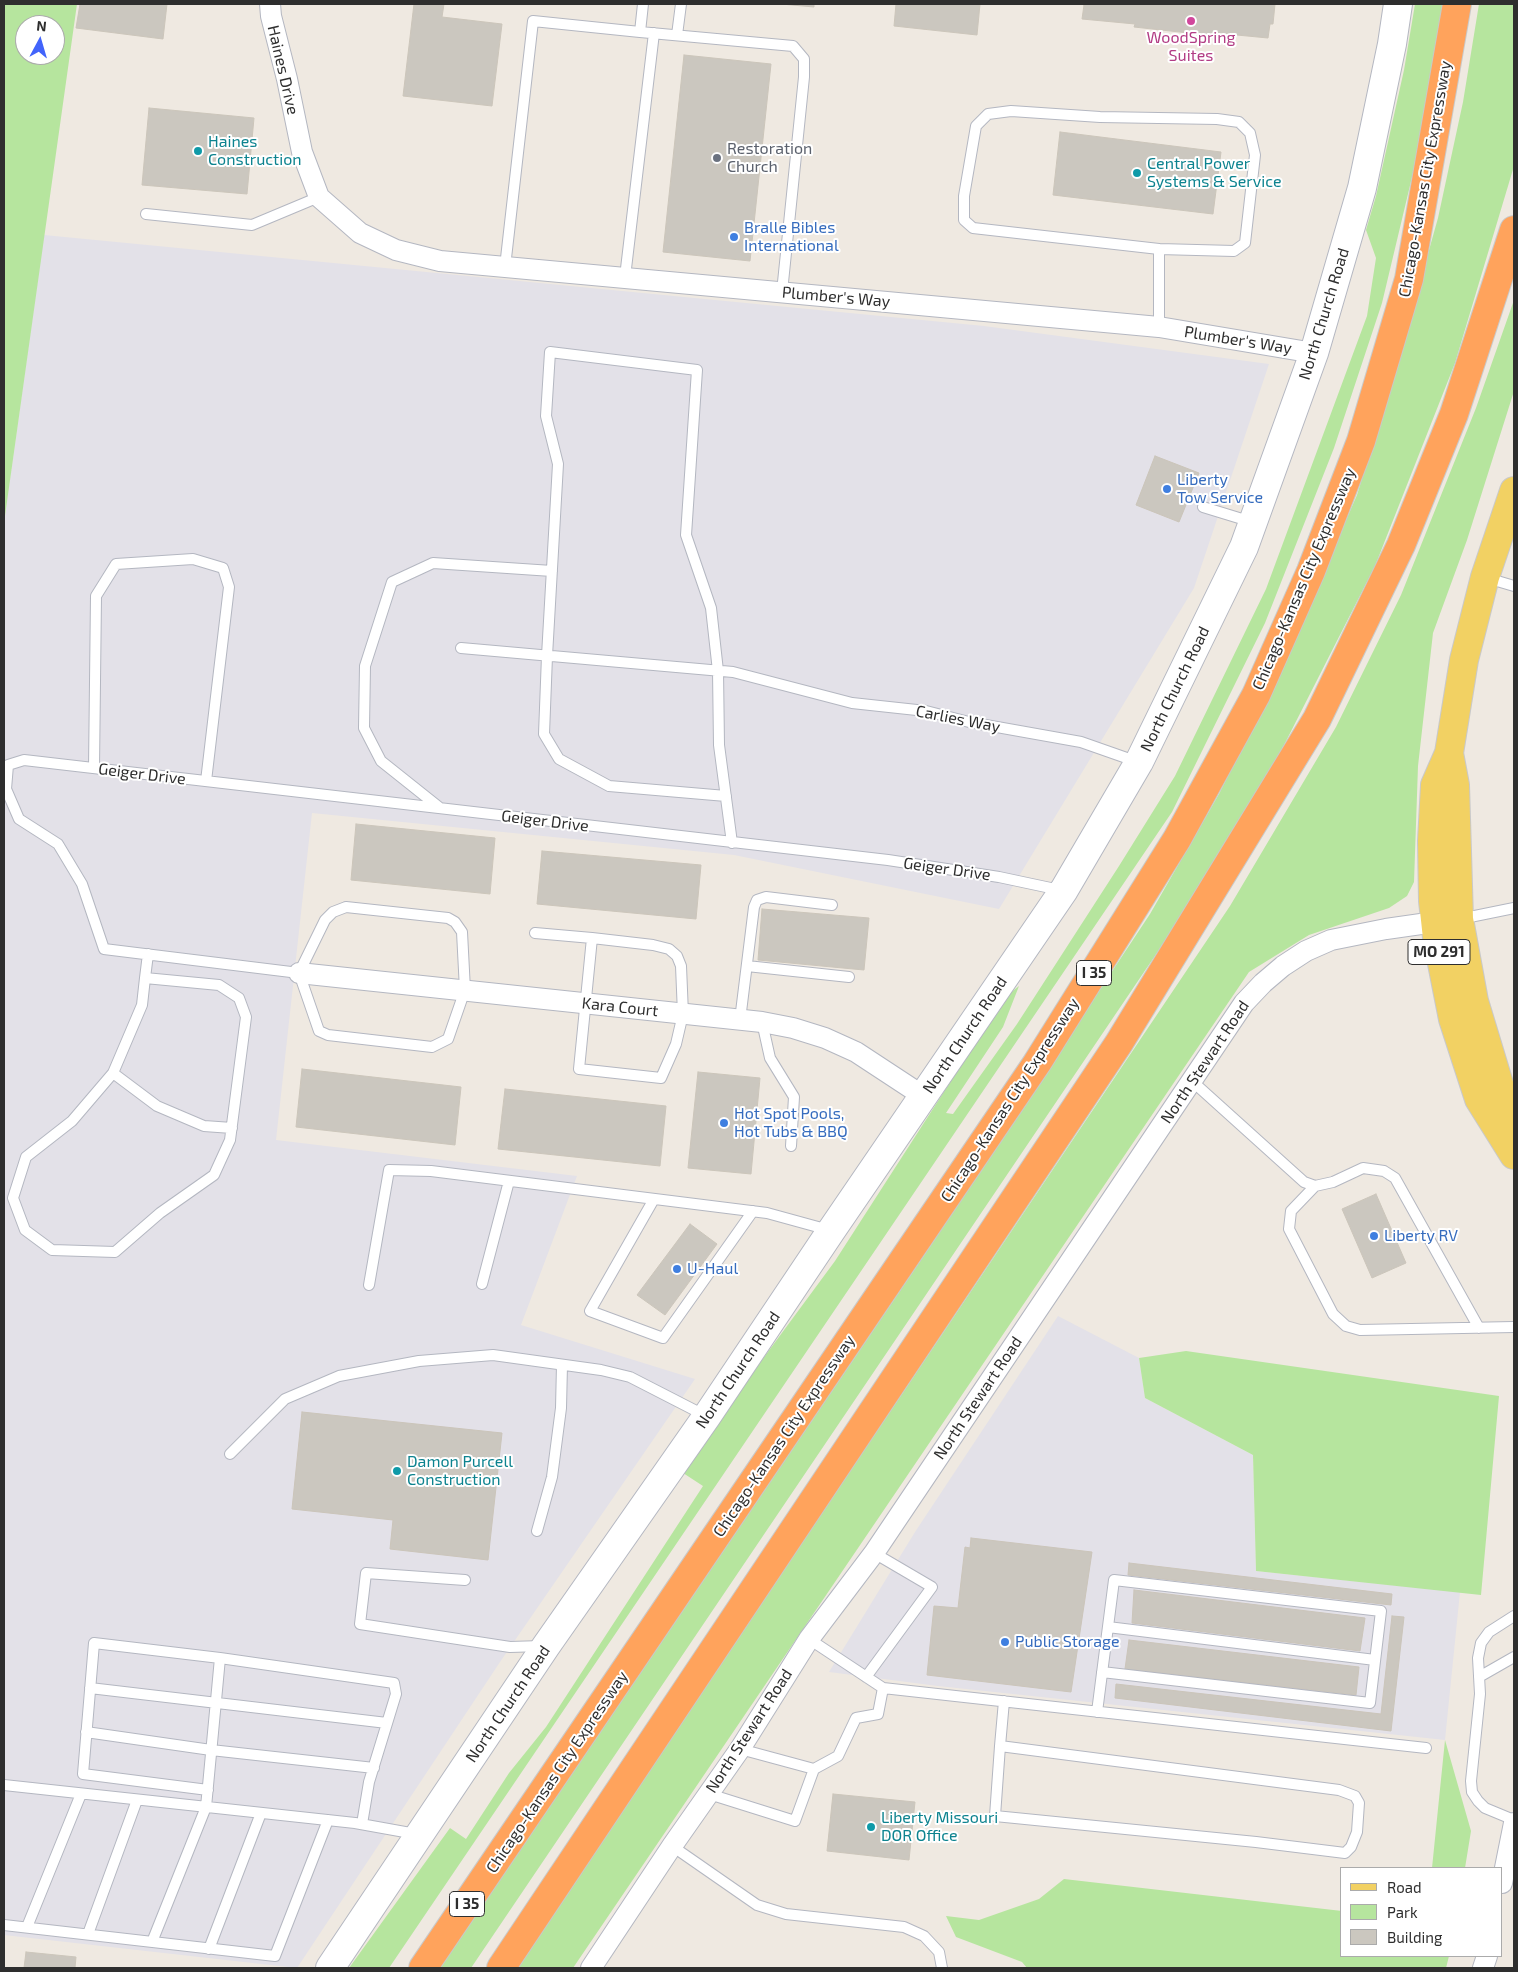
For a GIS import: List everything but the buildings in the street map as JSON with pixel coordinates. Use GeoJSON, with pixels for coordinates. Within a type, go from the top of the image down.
{"type":"FeatureCollection","features":[{"type":"Feature","properties":{"kind":"highway","name":"Chicago-Kansas City Expressway"},"geometry":{"type":"LineString","coordinates":[[423,1968],[1037,1064],[1177,839],[1256,695],[1311,571],[1361,442],[1406,289],[1457,4]]}},
{"type":"Feature","properties":{"kind":"highway"},"geometry":{"type":"LineString","coordinates":[[502,1968],[1119,1043],[1317,719],[1401,545],[1450,423],[1514,230]]}},
{"type":"Feature","properties":{"kind":"main road","name":"North Church Road"},"geometry":{"type":"LineString","coordinates":[[330,1968],[546,1646],[707,1416],[1064,890],[1139,762],[1244,548],[1314,352],[1362,188],[1392,44],[1398,4]]}},
{"type":"Feature","properties":{"kind":"main road","name":"MO 291"},"geometry":{"type":"LineString","coordinates":[[1512,1145],[1503,1097],[1447,920],[1455,785],[1449,753],[1464,660],[1485,577],[1514,491]]}},
{"type":"Feature","properties":{"kind":"street","name":"Haines Drive"},"geometry":{"type":"LineString","coordinates":[[270,4],[271,16],[287,79],[302,152],[319,198],[360,233]]}},
{"type":"Feature","properties":{"kind":"street","name":"Plumber's Way"},"geometry":{"type":"LineString","coordinates":[[360,233],[396,250],[440,261],[1158,327],[1314,352]]}},
{"type":"Feature","properties":{"kind":"street","name":"North Stewart Road"},"geometry":{"type":"LineString","coordinates":[[591,1968],[672,1846],[740,1749],[810,1639],[874,1553],[1244,1002],[1262,982],[1283,966],[1306,951],[1331,940],[1386,928],[1447,920]]}},
{"type":"Feature","properties":{"kind":"street","name":"Kara Court"},"geometry":{"type":"LineString","coordinates":[[299,972],[762,1022],[793,1028],[825,1038],[856,1052],[923,1096]]}},
{"type":"Feature","properties":{"kind":"street"},"geometry":{"type":"LineString","coordinates":[[1503,1878],[1514,1821]]}},
{"type":"Feature","properties":{"kind":"lane"},"geometry":{"type":"LineString","coordinates":[[640,32],[643,4]]}},
{"type":"Feature","properties":{"kind":"lane"},"geometry":{"type":"LineString","coordinates":[[677,35],[682,4]]}},
{"type":"Feature","properties":{"kind":"lane"},"geometry":{"type":"LineString","coordinates":[[505,267],[533,21],[793,46],[804,59],[804,77],[782,292]]}},
{"type":"Feature","properties":{"kind":"lane"},"geometry":{"type":"LineString","coordinates":[[625,277],[654,33]]}},
{"type":"Feature","properties":{"kind":"lane"},"geometry":{"type":"LineString","coordinates":[[1011,111],[1100,117],[1217,119],[1239,122],[1250,133],[1255,155],[1245,243],[1234,251],[1159,249],[973,228],[964,220],[964,196],[976,126],[988,114],[1011,111]]}},
{"type":"Feature","properties":{"kind":"lane"},"geometry":{"type":"LineString","coordinates":[[146,214],[252,225],[319,198]]}},
{"type":"Feature","properties":{"kind":"lane"},"geometry":{"type":"LineString","coordinates":[[1158,327],[1159,249]]}},
{"type":"Feature","properties":{"kind":"lane"},"geometry":{"type":"LineString","coordinates":[[726,796],[609,786],[559,759],[544,734],[558,464],[546,416],[550,352],[697,370],[686,535],[711,608],[718,671],[719,745],[726,796],[732,842]]}},
{"type":"Feature","properties":{"kind":"lane"},"geometry":{"type":"LineString","coordinates":[[1203,507],[1253,522]]}},
{"type":"Feature","properties":{"kind":"lane"},"geometry":{"type":"LineString","coordinates":[[94,768],[96,596],[116,564],[193,559],[223,568],[229,587],[206,782]]}},
{"type":"Feature","properties":{"kind":"lane"},"geometry":{"type":"LineString","coordinates":[[441,809],[382,761],[364,728],[365,666],[392,582],[432,563],[552,571]]}},
{"type":"Feature","properties":{"kind":"lane"},"geometry":{"type":"LineString","coordinates":[[1485,577],[1514,586]]}},
{"type":"Feature","properties":{"kind":"lane","name":"Carlies Way"},"geometry":{"type":"LineString","coordinates":[[461,648],[733,672],[852,703],[926,711],[970,722],[1081,742],[1139,762]]}},
{"type":"Feature","properties":{"kind":"lane","name":"Geiger Drive"},"geometry":{"type":"LineString","coordinates":[[148,954],[104,949],[82,884],[58,844],[19,819],[6,789],[8,765],[24,760],[732,842],[925,866],[999,877],[1064,890]]}},
{"type":"Feature","properties":{"kind":"lane"},"geometry":{"type":"LineString","coordinates":[[740,1020],[754,908],[757,900],[766,897],[832,905]]}},
{"type":"Feature","properties":{"kind":"lane"},"geometry":{"type":"LineString","coordinates":[[346,907],[448,918],[455,922],[462,932],[465,990],[448,1039],[432,1047],[328,1035],[319,1030],[299,972],[325,920],[333,912],[346,907]]}},
{"type":"Feature","properties":{"kind":"lane"},"geometry":{"type":"LineString","coordinates":[[1447,920],[1514,908]]}},
{"type":"Feature","properties":{"kind":"lane"},"geometry":{"type":"LineString","coordinates":[[535,933],[592,938],[653,945],[669,949],[677,956],[681,966],[683,1014],[676,1044],[660,1078],[578,1069],[592,938]]}},
{"type":"Feature","properties":{"kind":"lane"},"geometry":{"type":"LineString","coordinates":[[145,978],[219,985],[239,998],[246,1016],[230,1140],[214,1175],[160,1213],[115,1252],[52,1250],[25,1230],[13,1198],[26,1157],[72,1120],[113,1073],[142,1005],[145,978],[148,954],[299,972]]}},
{"type":"Feature","properties":{"kind":"lane"},"geometry":{"type":"LineString","coordinates":[[747,966],[849,977]]}},
{"type":"Feature","properties":{"kind":"lane"},"geometry":{"type":"LineString","coordinates":[[762,1022],[770,1058],[794,1097],[791,1146]]}},
{"type":"Feature","properties":{"kind":"lane"},"geometry":{"type":"LineString","coordinates":[[113,1073],[158,1106],[204,1126],[232,1128]]}},
{"type":"Feature","properties":{"kind":"lane"},"geometry":{"type":"LineString","coordinates":[[1192,1081],[1304,1182],[1315,1186],[1333,1182],[1363,1168],[1384,1171],[1395,1178],[1479,1328]]}},
{"type":"Feature","properties":{"kind":"lane"},"geometry":{"type":"LineString","coordinates":[[369,1285],[389,1170],[431,1171],[753,1211],[767,1213],[831,1231]]}},
{"type":"Feature","properties":{"kind":"lane"},"geometry":{"type":"LineString","coordinates":[[482,1284],[509,1181]]}},
{"type":"Feature","properties":{"kind":"lane"},"geometry":{"type":"LineString","coordinates":[[1315,1186],[1291,1212],[1289,1229],[1333,1314],[1346,1326],[1360,1330],[1514,1327]]}},
{"type":"Feature","properties":{"kind":"lane"},"geometry":{"type":"LineString","coordinates":[[654,1199],[590,1311],[663,1338],[753,1211]]}},
{"type":"Feature","properties":{"kind":"lane"},"geometry":{"type":"LineString","coordinates":[[230,1454],[285,1399],[339,1376],[419,1361],[493,1355],[562,1364],[630,1376],[707,1416]]}},
{"type":"Feature","properties":{"kind":"lane"},"geometry":{"type":"LineString","coordinates":[[537,1531],[552,1477],[561,1408],[562,1364]]}},
{"type":"Feature","properties":{"kind":"lane"},"geometry":{"type":"LineString","coordinates":[[866,1677],[932,1587],[874,1553]]}},
{"type":"Feature","properties":{"kind":"lane"},"geometry":{"type":"LineString","coordinates":[[465,1580],[366,1573],[360,1624],[510,1648],[546,1646]]}},
{"type":"Feature","properties":{"kind":"lane"},"geometry":{"type":"LineString","coordinates":[[1097,1712],[1102,1672],[1114,1580],[1381,1612],[1370,1703],[1102,1672]]}},
{"type":"Feature","properties":{"kind":"lane"},"geometry":{"type":"LineString","coordinates":[[1514,1616],[1489,1632],[1481,1643],[1478,1658],[1480,1694],[1471,1781],[1472,1792],[1485,1808],[1514,1821]]}},
{"type":"Feature","properties":{"kind":"lane"},"geometry":{"type":"LineString","coordinates":[[1108,1627],[1375,1660]]}},
{"type":"Feature","properties":{"kind":"lane"},"geometry":{"type":"LineString","coordinates":[[810,1639],[883,1688],[1426,1748]]}},
{"type":"Feature","properties":{"kind":"lane"},"geometry":{"type":"LineString","coordinates":[[208,1790],[82,1774],[94,1643],[220,1658],[394,1683],[396,1694],[369,1782],[362,1824]]}},
{"type":"Feature","properties":{"kind":"lane"},"geometry":{"type":"LineString","coordinates":[[1478,1677],[1514,1657]]}},
{"type":"Feature","properties":{"kind":"lane"},"geometry":{"type":"LineString","coordinates":[[152,1942],[206,1807],[220,1658]]}},
{"type":"Feature","properties":{"kind":"lane"},"geometry":{"type":"LineString","coordinates":[[90,1688],[388,1723]]}},
{"type":"Feature","properties":{"kind":"lane"},"geometry":{"type":"LineString","coordinates":[[708,1794],[795,1821],[814,1769],[838,1756],[856,1718],[878,1714],[883,1688]]}},
{"type":"Feature","properties":{"kind":"lane"},"geometry":{"type":"LineString","coordinates":[[1000,1746],[1338,1790],[1355,1796],[1359,1803],[1356,1832],[1351,1847],[1345,1853],[1256,1842],[995,1816],[1000,1746],[1004,1702]]}},
{"type":"Feature","properties":{"kind":"lane"},"geometry":{"type":"LineString","coordinates":[[86,1732],[211,1750],[374,1768]]}},
{"type":"Feature","properties":{"kind":"lane"},"geometry":{"type":"LineString","coordinates":[[740,1749],[814,1769]]}},
{"type":"Feature","properties":{"kind":"lane"},"geometry":{"type":"LineString","coordinates":[[4,1785],[362,1824],[420,1835]]}},
{"type":"Feature","properties":{"kind":"lane"},"geometry":{"type":"LineString","coordinates":[[27,1927],[81,1794]]}},
{"type":"Feature","properties":{"kind":"lane"},"geometry":{"type":"LineString","coordinates":[[88,1934],[137,1800]]}},
{"type":"Feature","properties":{"kind":"lane"},"geometry":{"type":"LineString","coordinates":[[209,1949],[261,1813]]}},
{"type":"Feature","properties":{"kind":"lane"},"geometry":{"type":"LineString","coordinates":[[4,1925],[275,1956],[328,1820]]}},
{"type":"Feature","properties":{"kind":"lane"},"geometry":{"type":"LineString","coordinates":[[672,1846],[757,1906],[786,1914],[904,1927],[924,1936],[939,1952],[942,1968]]}},
{"type":"Feature","properties":{"kind":"shaded area"},"geometry":{"type":"Polygon","coordinates":[[[44,235],[984,326],[1269,364],[1194,588],[999,909],[734,855],[312,813],[276,1140],[577,1176],[521,1325],[695,1379],[500,1662],[297,1968],[4,1935],[4,523],[44,235]]]}},
{"type":"Feature","properties":{"kind":"shaded area"},"geometry":{"type":"Polygon","coordinates":[[[1058,1316],[1139,1358],[1145,1398],[1253,1455],[1256,1571],[1460,1592],[1445,1740],[938,1686],[829,1672],[915,1532],[1058,1316]]]}},
{"type":"Feature","properties":{"kind":"green space"},"geometry":{"type":"Polygon","coordinates":[[[4,4],[77,4],[4,523],[4,4]]]}},
{"type":"Feature","properties":{"kind":"green space"},"geometry":{"type":"Polygon","coordinates":[[[1415,4],[1443,4],[1423,131],[1382,303],[1334,448],[1265,623],[1172,812],[389,1968],[349,1968],[450,1828],[466,1839],[509,1773],[546,1727],[703,1486],[680,1471],[835,1261],[1005,997],[1019,986],[1003,1027],[946,1113],[953,1114],[1017,1024],[1175,776],[1266,589],[1367,316],[1376,258],[1366,230],[1376,196],[1404,70],[1415,4]]]}},
{"type":"Feature","properties":{"kind":"green space"},"geometry":{"type":"Polygon","coordinates":[[[1479,4],[1514,4],[1514,166],[1455,363],[1375,566],[1283,747],[1217,864],[471,1968],[440,1968],[925,1254],[1150,914],[1219,794],[1286,658],[1357,495],[1401,350],[1438,218],[1463,102],[1479,4]]]}},
{"type":"Feature","properties":{"kind":"green space"},"geometry":{"type":"Polygon","coordinates":[[[1514,300],[1514,391],[1467,540],[1433,633],[1418,766],[1414,882],[1407,896],[1389,908],[1309,935],[1249,972],[573,1968],[516,1968],[1230,906],[1336,727],[1401,595],[1476,408],[1514,300]]]}},
{"type":"Feature","properties":{"kind":"green space"},"geometry":{"type":"Polygon","coordinates":[[[1186,1351],[1499,1396],[1481,1595],[1256,1571],[1253,1455],[1145,1398],[1139,1358],[1186,1351]]]}},
{"type":"Feature","properties":{"kind":"green space"},"geometry":{"type":"Polygon","coordinates":[[[1445,1740],[1471,1831],[1465,1867],[1432,1867],[1445,1740]]]}},
{"type":"Feature","properties":{"kind":"green space"},"geometry":{"type":"Polygon","coordinates":[[[1064,1879],[1340,1911],[1340,1957],[1449,1957],[1446,1968],[1027,1968],[1022,1962],[956,1937],[946,1916],[979,1920],[1039,1899],[1064,1879]]]}},
{"type":"Feature","properties":{"kind":"place","name":"WoodSpring Suites"},"geometry":{"type":"Point","coordinates":[1191,21]}},
{"type":"Feature","properties":{"kind":"place","name":"Haines Construction"},"geometry":{"type":"Point","coordinates":[198,151]}},
{"type":"Feature","properties":{"kind":"place","name":"Restoration Church"},"geometry":{"type":"Point","coordinates":[717,158]}},
{"type":"Feature","properties":{"kind":"place","name":"Central Power Systems & Service"},"geometry":{"type":"Point","coordinates":[1137,173]}},
{"type":"Feature","properties":{"kind":"place","name":"Bralle Bibles International"},"geometry":{"type":"Point","coordinates":[734,237]}},
{"type":"Feature","properties":{"kind":"place","name":"Liberty Tow Service"},"geometry":{"type":"Point","coordinates":[1167,489]}},
{"type":"Feature","properties":{"kind":"place","name":"Hot Spot Pools, Hot Tubs & BBQ"},"geometry":{"type":"Point","coordinates":[724,1123]}},
{"type":"Feature","properties":{"kind":"place","name":"Liberty RV"},"geometry":{"type":"Point","coordinates":[1374,1236]}},
{"type":"Feature","properties":{"kind":"place","name":"U-Haul"},"geometry":{"type":"Point","coordinates":[677,1269]}},
{"type":"Feature","properties":{"kind":"place","name":"Damon Purcell Construction"},"geometry":{"type":"Point","coordinates":[397,1471]}},
{"type":"Feature","properties":{"kind":"place","name":"Public Storage"},"geometry":{"type":"Point","coordinates":[1005,1642]}},
{"type":"Feature","properties":{"kind":"place","name":"Liberty Missouri DOR Office"},"geometry":{"type":"Point","coordinates":[871,1827]}}]}
